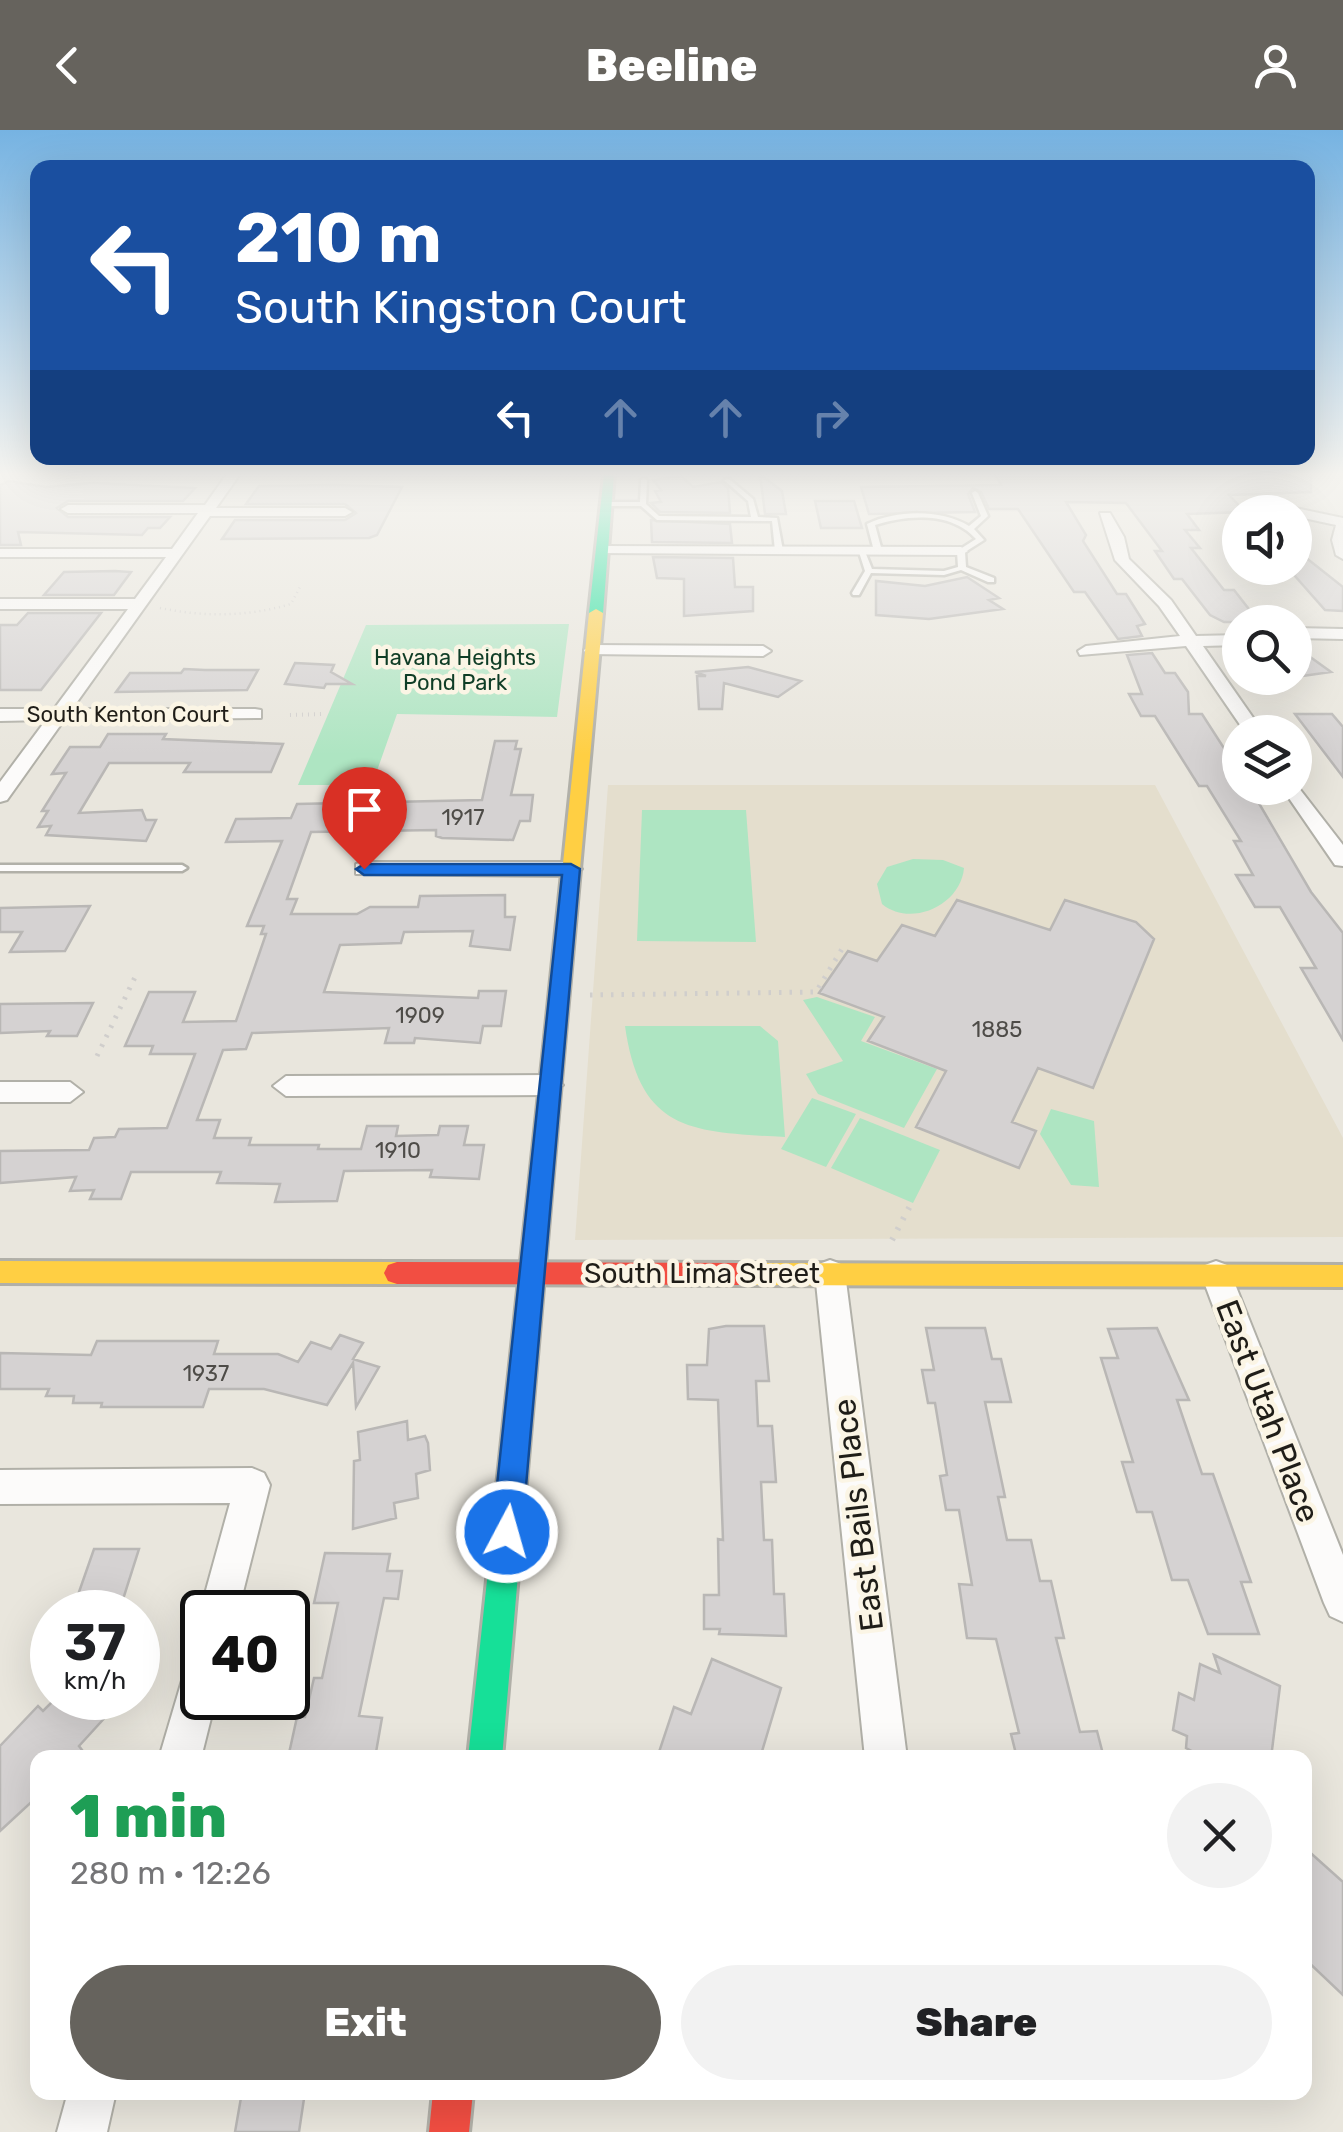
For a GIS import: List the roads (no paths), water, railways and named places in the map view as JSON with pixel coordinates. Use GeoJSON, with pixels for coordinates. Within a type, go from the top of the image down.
{"type":"FeatureCollection","features":[{"type":"Feature","properties":{"kind":"street"},"geometry":{"type":"LineString","coordinates":[[0,796],[166,567]]}},
{"type":"Feature","properties":{"kind":"street"},"geometry":{"type":"LineString","coordinates":[[486,1750],[600,567]]}},
{"type":"Feature","properties":{"kind":"street"},"geometry":{"type":"LineString","coordinates":[[1129,567],[1165,604],[1242,715]]}},
{"type":"Feature","properties":{"kind":"street"},"geometry":{"type":"LineString","coordinates":[[0,604],[138,606]]}},
{"type":"Feature","properties":{"kind":"street"},"geometry":{"type":"LineString","coordinates":[[1312,634],[1343,634]]}},
{"type":"Feature","properties":{"kind":"street"},"geometry":{"type":"LineString","coordinates":[[1086,650],[1222,640]]}},
{"type":"Feature","properties":{"kind":"street"},"geometry":{"type":"LineString","coordinates":[[592,650],[763,651]]}},
{"type":"Feature","properties":{"kind":"street","name":"South Kenton Court"},"geometry":{"type":"LineString","coordinates":[[0,715],[256,714]]}},
{"type":"Feature","properties":{"kind":"street"},"geometry":{"type":"LineString","coordinates":[[1304,805],[1343,860]]}},
{"type":"Feature","properties":{"kind":"street"},"geometry":{"type":"LineString","coordinates":[[364,869],[571,869]]}},
{"type":"Feature","properties":{"kind":"street"},"geometry":{"type":"LineString","coordinates":[[286,1086],[550,1084]]}},
{"type":"Feature","properties":{"kind":"street"},"geometry":{"type":"LineString","coordinates":[[0,1092],[70,1092]]}},
{"type":"Feature","properties":{"kind":"street","name":"South Lima Street"},"geometry":{"type":"LineString","coordinates":[[0,1272],[1343,1276]]}},
{"type":"Feature","properties":{"kind":"street","name":"East Bails Place"},"geometry":{"type":"LineString","coordinates":[[830,1272],[885,1750]]}},
{"type":"Feature","properties":{"kind":"street","name":"East Utah Place"},"geometry":{"type":"LineString","coordinates":[[1216,1274],[1343,1603]]}},
{"type":"Feature","properties":{"kind":"street"},"geometry":{"type":"LineString","coordinates":[[0,1486],[252,1486],[225,1590]]}},
{"type":"Feature","properties":{"kind":"street"},"geometry":{"type":"LineString","coordinates":[[182,1750],[190,1720]]}},
{"type":"Feature","properties":{"kind":"street"},"geometry":{"type":"LineString","coordinates":[[82,2132],[90,2100]]}},
{"type":"Feature","properties":{"kind":"street"},"geometry":{"type":"LineString","coordinates":[[450,2132],[452,2100]]}},
{"type":"Feature","properties":{"kind":"lane"},"geometry":{"type":"LineString","coordinates":[[856,593],[869,567]]}},
{"type":"Feature","properties":{"kind":"lane"},"geometry":{"type":"LineString","coordinates":[[869,571],[944,573],[962,568],[991,580]]}},
{"type":"Feature","properties":{"kind":"lane"},"geometry":{"type":"LineString","coordinates":[[0,868],[182,868]]}},
{"type":"Feature","properties":{"kind":"park label","name":"Havana Heights Pond Park"},"geometry":{"type":"Point","coordinates":[455,670]}}]}
